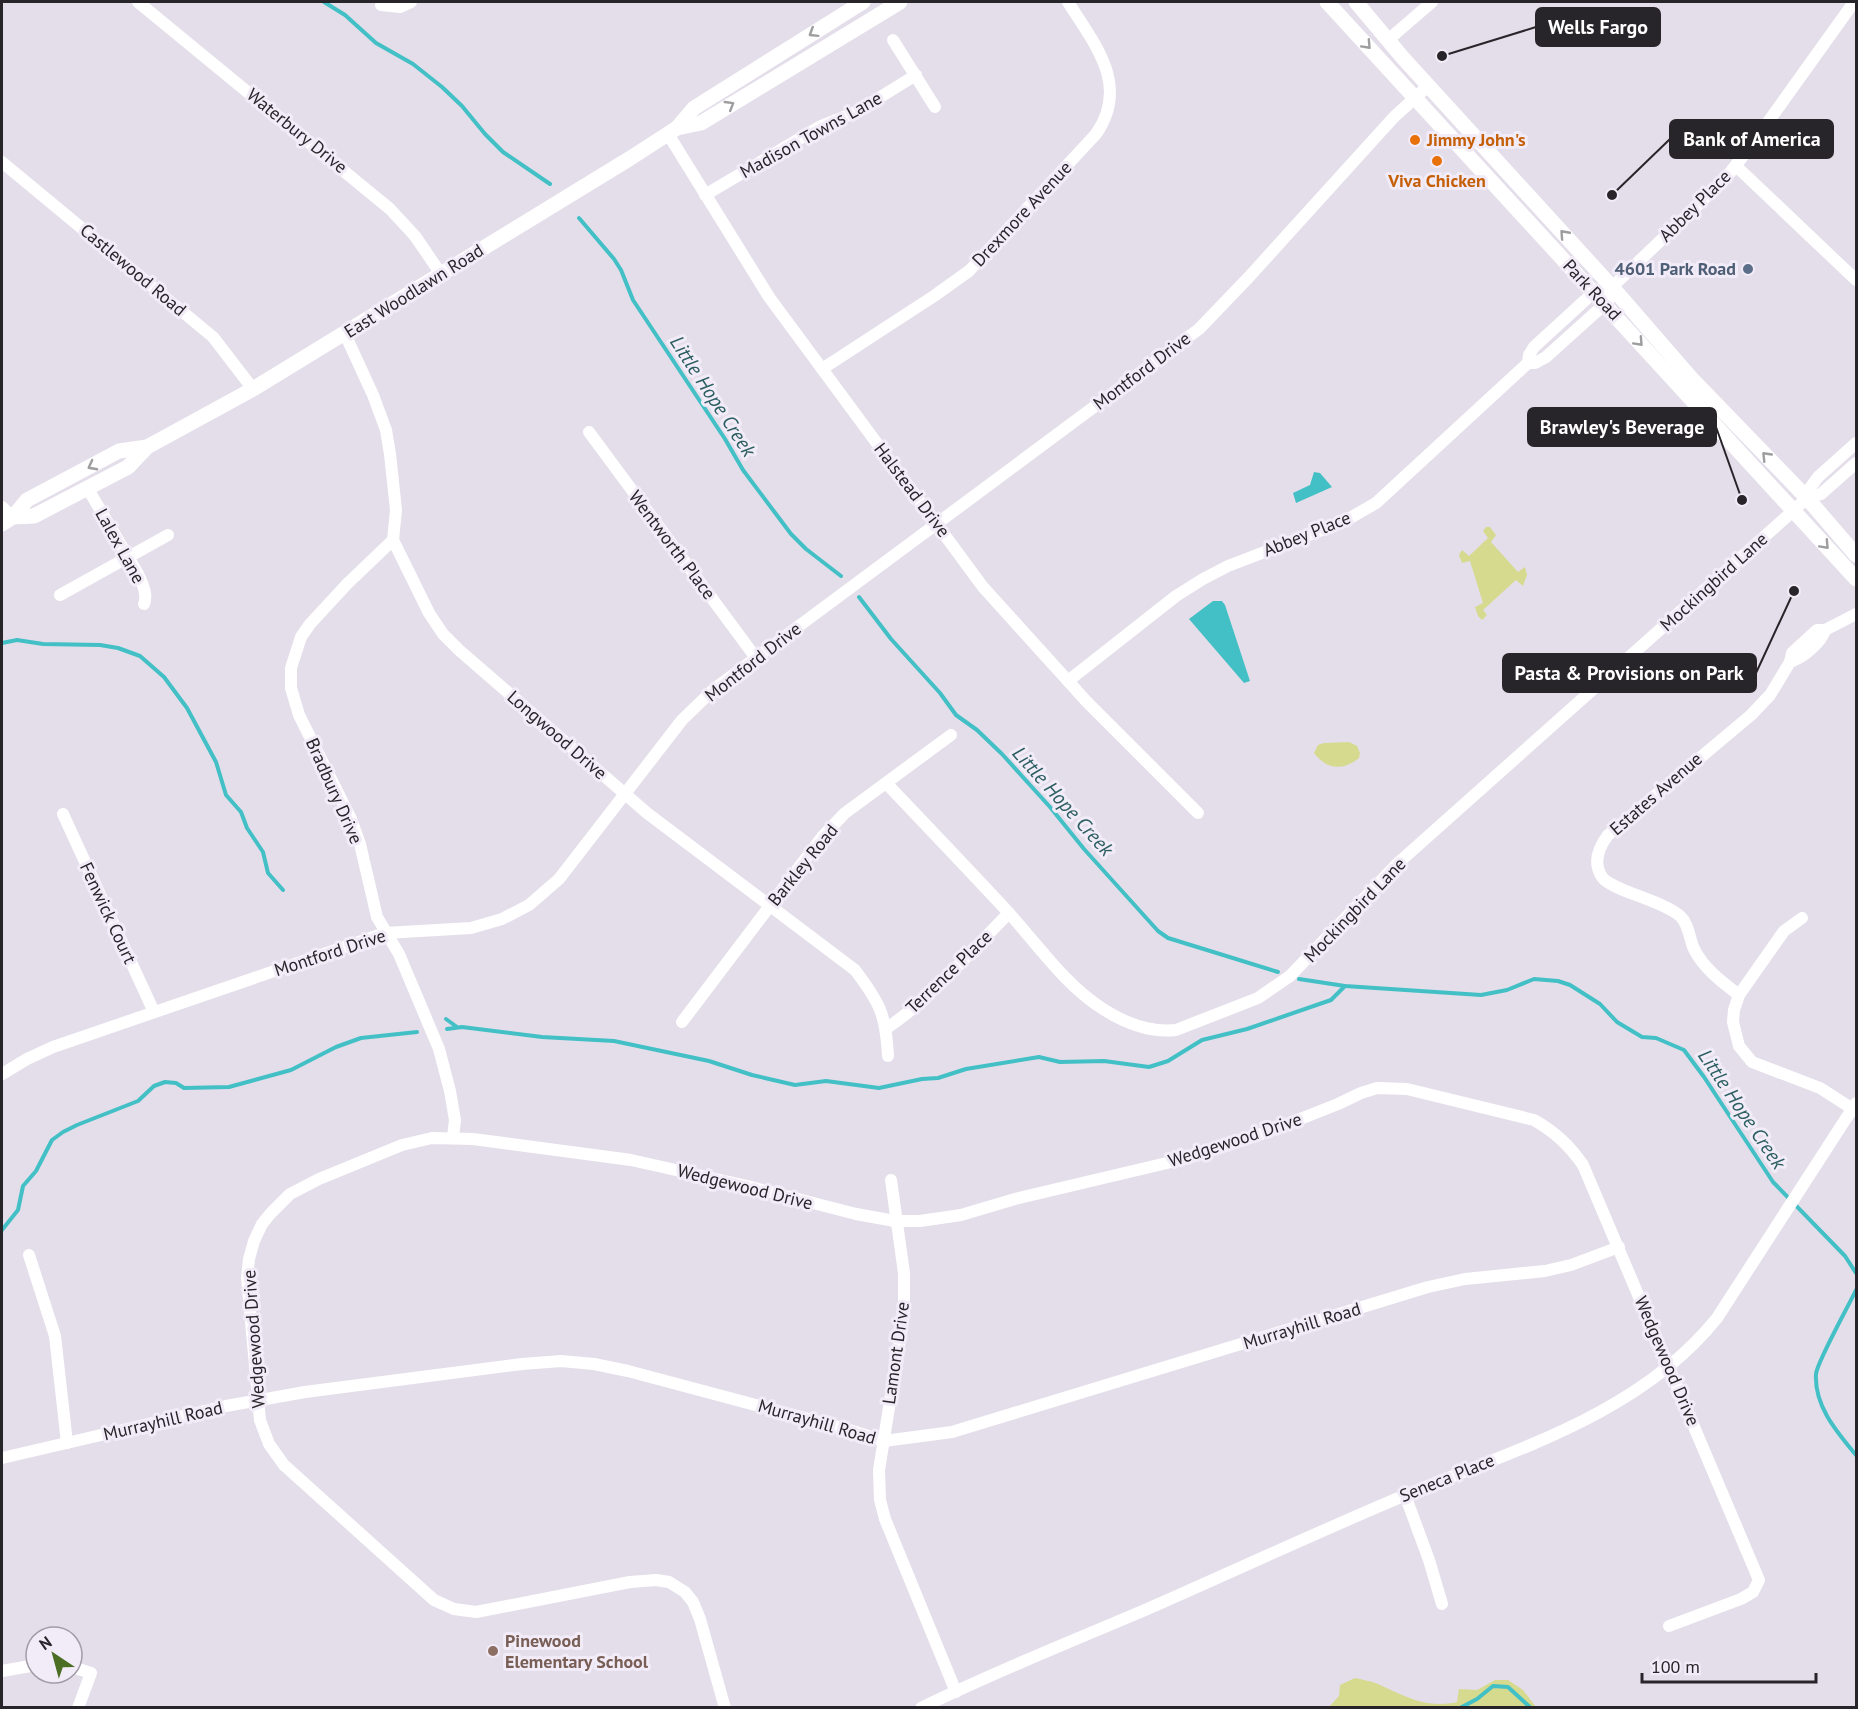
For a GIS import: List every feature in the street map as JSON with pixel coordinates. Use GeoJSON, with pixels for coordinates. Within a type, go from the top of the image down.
{"type":"FeatureCollection","features":[{"type":"Feature","properties":{"kind":"main road","name":"East Woodlawn Road"},"geometry":{"type":"LineString","coordinates":[[673,131],[694,108],[863,2]]}},
{"type":"Feature","properties":{"kind":"main road","name":"East Woodlawn Road"},"geometry":{"type":"LineString","coordinates":[[7,521],[34,516],[128,467],[147,447],[253,389],[673,131],[701,123],[900,2]]}},
{"type":"Feature","properties":{"kind":"main road","name":"Park Road"},"geometry":{"type":"LineString","coordinates":[[1327,2],[1857,579]]}},
{"type":"Feature","properties":{"kind":"main road","name":"Park Road"},"geometry":{"type":"LineString","coordinates":[[1356,2],[1428,86],[1612,287],[1691,378],[1807,498],[1857,555]]}},
{"type":"Feature","properties":{"kind":"main road","name":"East Woodlawn Road"},"geometry":{"type":"LineString","coordinates":[[7,521],[27,500],[37,494],[119,452],[147,447]]}},
{"type":"Feature","properties":{"kind":"street","name":"Waterbury Drive"},"geometry":{"type":"LineString","coordinates":[[138,2],[390,209],[416,236],[441,274]]}},
{"type":"Feature","properties":{"kind":"street"},"geometry":{"type":"LineString","coordinates":[[381,6],[400,6],[411,2]]}},
{"type":"Feature","properties":{"kind":"street","name":"Drexmore Avenue"},"geometry":{"type":"LineString","coordinates":[[822,369],[969,271],[1096,134],[1108,110],[1111,92],[1109,75],[1097,48],[1068,2]]}},
{"type":"Feature","properties":{"kind":"street"},"geometry":{"type":"LineString","coordinates":[[1388,40],[1432,2]]}},
{"type":"Feature","properties":{"kind":"street","name":"Abbey Place"},"geometry":{"type":"LineString","coordinates":[[1612,287],[1712,193],[1736,166],[1853,8]]}},
{"type":"Feature","properties":{"kind":"street"},"geometry":{"type":"LineString","coordinates":[[893,40],[935,107]]}},
{"type":"Feature","properties":{"kind":"street","name":"Madison Towns Lane"},"geometry":{"type":"LineString","coordinates":[[705,195],[821,126],[856,112],[916,75]]}},
{"type":"Feature","properties":{"kind":"street","name":"Montford Drive"},"geometry":{"type":"LineString","coordinates":[[2,1074],[53,1047],[386,933],[471,928],[502,919],[529,905],[559,879],[682,720],[714,689],[1199,329],[1394,117],[1428,86]]}},
{"type":"Feature","properties":{"kind":"street","name":"Halstead Drive"},"geometry":{"type":"LineString","coordinates":[[673,131],[705,195],[769,297],[995,602],[1134,751],[1198,813]]}},
{"type":"Feature","properties":{"kind":"street","name":"Castlewood Road"},"geometry":{"type":"LineString","coordinates":[[2,162],[213,337],[253,389]]}},
{"type":"Feature","properties":{"kind":"street"},"geometry":{"type":"LineString","coordinates":[[1736,166],[1857,280]]}},
{"type":"Feature","properties":{"kind":"street"},"geometry":{"type":"LineString","coordinates":[[1604,287],[1612,287],[1610,298],[1605,304],[1546,357],[1535,363],[1528,363],[1529,355],[1534,347],[1594,292],[1604,287]]}},
{"type":"Feature","properties":{"kind":"street"},"geometry":{"type":"LineString","coordinates":[[345,333],[386,430],[396,510],[393,540]]}},
{"type":"Feature","properties":{"kind":"street","name":"Abbey Place"},"geometry":{"type":"LineString","coordinates":[[1068,681],[1176,596],[1203,579],[1228,566],[1343,522],[1376,502],[1528,363]]}},
{"type":"Feature","properties":{"kind":"street","name":"Wentworth Place"},"geometry":{"type":"LineString","coordinates":[[589,432],[756,658]]}},
{"type":"Feature","properties":{"kind":"street","name":"Mockingbird Lane"},"geometry":{"type":"LineString","coordinates":[[1807,498],[1810,488],[1818,477],[1857,443]]}},
{"type":"Feature","properties":{"kind":"street","name":"Mockingbird Lane"},"geometry":{"type":"LineString","coordinates":[[886,783],[1081,993],[1103,1009],[1124,1020],[1150,1030],[1163,1032],[1176,1030],[1258,998],[1281,983],[1302,965],[1397,864],[1807,498],[1821,494],[1857,463]]}},
{"type":"Feature","properties":{"kind":"street","name":"Lalex Lane"},"geometry":{"type":"LineString","coordinates":[[88,489],[144,586],[146,599],[144,604]]}},
{"type":"Feature","properties":{"kind":"street"},"geometry":{"type":"LineString","coordinates":[[2,507],[7,521]]}},
{"type":"Feature","properties":{"kind":"street"},"geometry":{"type":"LineString","coordinates":[[60,595],[168,535]]}},
{"type":"Feature","properties":{"kind":"street","name":"Longwood Drive"},"geometry":{"type":"LineString","coordinates":[[393,540],[429,613],[443,634],[468,658],[624,794],[855,970],[876,999],[884,1016],[888,1056]]}},
{"type":"Feature","properties":{"kind":"street","name":"Bradbury Drive"},"geometry":{"type":"LineString","coordinates":[[393,540],[310,624],[301,637],[294,654],[290,679],[299,715],[351,819],[360,844],[377,917],[399,954],[439,1049],[455,1120],[453,1137]]}},
{"type":"Feature","properties":{"kind":"street","name":"Estates Avenue"},"geometry":{"type":"LineString","coordinates":[[1739,995],[1712,974],[1699,958],[1682,918],[1661,904],[1610,883],[1602,877],[1596,858],[1608,835],[1751,715],[1770,695],[1790,662],[1798,660],[1809,644],[1822,637],[1825,630],[1857,614]]}},
{"type":"Feature","properties":{"kind":"street","name":"Barkley Road"},"geometry":{"type":"LineString","coordinates":[[682,1022],[822,837],[845,813],[951,735]]}},
{"type":"Feature","properties":{"kind":"street","name":"Fenwick Court"},"geometry":{"type":"LineString","coordinates":[[63,814],[154,1012]]}},
{"type":"Feature","properties":{"kind":"street","name":"Terrence Place"},"geometry":{"type":"LineString","coordinates":[[887,1028],[899,1020],[932,989],[1009,913]]}},
{"type":"Feature","properties":{"kind":"street"},"geometry":{"type":"LineString","coordinates":[[1802,918],[1784,931],[1739,995],[1733,1022],[1739,1046],[1745,1056],[1758,1065],[1820,1088],[1855,1107]]}},
{"type":"Feature","properties":{"kind":"street","name":"Wedgewood Drive"},"geometry":{"type":"LineString","coordinates":[[725,1707],[696,1607],[680,1588],[669,1582],[656,1580],[630,1582],[476,1612],[447,1607],[425,1592],[284,1465],[273,1452],[260,1420],[247,1278],[254,1241],[271,1213],[283,1200],[299,1188],[402,1145],[432,1137],[453,1137],[631,1160],[736,1183],[856,1214],[896,1221],[920,1221],[961,1215],[1016,1199],[1188,1158],[1270,1131],[1377,1088],[1394,1087],[1437,1095],[1534,1120],[1551,1129],[1572,1149],[1583,1165],[1759,1580],[1753,1592],[1741,1599],[1669,1626]]}},
{"type":"Feature","properties":{"kind":"street","name":"Seneca Place"},"geometry":{"type":"LineString","coordinates":[[921,1707],[1405,1495],[1564,1429],[1655,1378],[1688,1350],[1717,1318],[1855,1107]]}},
{"type":"Feature","properties":{"kind":"street","name":"Lamont Drive"},"geometry":{"type":"LineString","coordinates":[[891,1180],[903,1273],[904,1314],[878,1480],[880,1500],[885,1519],[956,1692]]}},
{"type":"Feature","properties":{"kind":"street","name":"Murrayhill Road"},"geometry":{"type":"LineString","coordinates":[[2,1458],[258,1400],[500,1366],[561,1361],[594,1364],[628,1371],[884,1441],[952,1432],[1428,1287],[1465,1279],[1545,1271],[1571,1265],[1619,1247]]}},
{"type":"Feature","properties":{"kind":"street"},"geometry":{"type":"LineString","coordinates":[[29,1255],[56,1336],[67,1443]]}},
{"type":"Feature","properties":{"kind":"street"},"geometry":{"type":"LineString","coordinates":[[1405,1495],[1430,1560],[1442,1604]]}},
{"type":"Feature","properties":{"kind":"street"},"geometry":{"type":"LineString","coordinates":[[2,1671],[24,1667]]}},
{"type":"Feature","properties":{"kind":"street"},"geometry":{"type":"LineString","coordinates":[[78,1707],[91,1673],[84,1671]]}},
{"type":"Feature","properties":{"kind":"green space"},"geometry":{"type":"Polygon","coordinates":[[[1486,527],[1490,527],[1496,535],[1491,542],[1518,572],[1525,567],[1527,575],[1523,586],[1516,580],[1483,610],[1487,615],[1482,620],[1475,607],[1483,603],[1470,561],[1462,563],[1459,555],[1462,550],[1469,556],[1488,538],[1483,531],[1486,527]]]}},
{"type":"Feature","properties":{"kind":"green space"},"geometry":{"type":"Polygon","coordinates":[[[1349,742],[1357,746],[1360,753],[1359,758],[1341,767],[1324,763],[1314,753],[1318,745],[1324,743],[1349,742]]]}},
{"type":"Feature","properties":{"kind":"green space"},"geometry":{"type":"Polygon","coordinates":[[[1355,1678],[1375,1683],[1406,1697],[1435,1704],[1457,1702],[1459,1689],[1477,1690],[1495,1680],[1508,1680],[1523,1690],[1536,1707],[1329,1707],[1339,1696],[1340,1685],[1355,1678]]]}},
{"type":"Feature","properties":{"kind":"water"},"geometry":{"type":"Polygon","coordinates":[[[1314,472],[1320,473],[1332,487],[1296,503],[1293,493],[1310,485],[1314,472]]]}},
{"type":"Feature","properties":{"kind":"water"},"geometry":{"type":"Polygon","coordinates":[[[1213,601],[1222,601],[1225,605],[1250,681],[1244,683],[1189,619],[1213,601]]]}},
{"type":"Feature","properties":{"kind":"waterway","name":"Little Hope Creek"},"geometry":{"type":"LineString","coordinates":[[324,2],[345,15],[376,43],[413,64],[442,87],[503,152],[550,184]]}},
{"type":"Feature","properties":{"kind":"waterway","name":"Little Hope Creek"},"geometry":{"type":"LineString","coordinates":[[579,218],[614,259],[633,300],[743,470],[791,534],[806,549],[841,576]]}},
{"type":"Feature","properties":{"kind":"waterway","name":"Little Hope Creek"},"geometry":{"type":"LineString","coordinates":[[859,597],[891,639],[940,693],[956,715],[977,730],[1002,754],[1158,931],[1168,938],[1278,972]]}},
{"type":"Feature","properties":{"kind":"waterway"},"geometry":{"type":"LineString","coordinates":[[2,643],[17,640],[43,644],[100,645],[118,648],[140,656],[164,677],[187,708],[216,762],[226,795],[241,812],[247,828],[263,852],[268,873],[283,890]]}},
{"type":"Feature","properties":{"kind":"waterway","name":"Little Hope Creek"},"geometry":{"type":"LineString","coordinates":[[1299,979],[1345,986],[1481,995],[1507,990],[1534,979],[1558,981],[1570,985],[1600,1004],[1617,1022],[1642,1037],[1656,1038],[1684,1050],[1773,1182],[1845,1256],[1856,1273]]}},
{"type":"Feature","properties":{"kind":"waterway"},"geometry":{"type":"LineString","coordinates":[[447,1029],[462,1027],[542,1037],[614,1041],[709,1061],[752,1075],[795,1085],[826,1081],[879,1088],[938,1078],[966,1069],[1039,1057],[1060,1062],[1104,1061],[1149,1067],[1168,1061],[1202,1040],[1247,1029],[1331,1000],[1345,986]]}},
{"type":"Feature","properties":{"kind":"waterway"},"geometry":{"type":"LineString","coordinates":[[446,1019],[457,1027]]}},
{"type":"Feature","properties":{"kind":"waterway"},"geometry":{"type":"LineString","coordinates":[[2,1230],[18,1210],[23,1186],[36,1171],[52,1140],[77,1125],[138,1101],[154,1086],[165,1082],[176,1083],[184,1088],[229,1087],[291,1070],[336,1047],[361,1038],[417,1032]]}},
{"type":"Feature","properties":{"kind":"waterway","name":"Little Hope Creek"},"geometry":{"type":"LineString","coordinates":[[1856,1290],[1827,1346],[1816,1374],[1816,1386],[1823,1408],[1834,1428],[1856,1455]]}},
{"type":"Feature","properties":{"kind":"waterway"},"geometry":{"type":"LineString","coordinates":[[1460,1708],[1477,1699],[1493,1686],[1508,1687],[1531,1708]]}},
{"type":"Feature","properties":{"kind":"place","name":"Wells Fargo"},"geometry":{"type":"Point","coordinates":[1442,56]}},
{"type":"Feature","properties":{"kind":"place","name":"Jimmy John's"},"geometry":{"type":"Point","coordinates":[1415,140]}},
{"type":"Feature","properties":{"kind":"place","name":"Viva Chicken"},"geometry":{"type":"Point","coordinates":[1437,161]}},
{"type":"Feature","properties":{"kind":"place","name":"Bank of America"},"geometry":{"type":"Point","coordinates":[1612,195]}},
{"type":"Feature","properties":{"kind":"place","name":"4601 Park Road"},"geometry":{"type":"Point","coordinates":[1748,269]}},
{"type":"Feature","properties":{"kind":"place","name":"Brawley's Beverage"},"geometry":{"type":"Point","coordinates":[1742,500]}},
{"type":"Feature","properties":{"kind":"place","name":"Pasta & Provisions on Park"},"geometry":{"type":"Point","coordinates":[1794,591]}},
{"type":"Feature","properties":{"kind":"place","name":"Pinewood Elementary School"},"geometry":{"type":"Point","coordinates":[493,1651]}}]}
